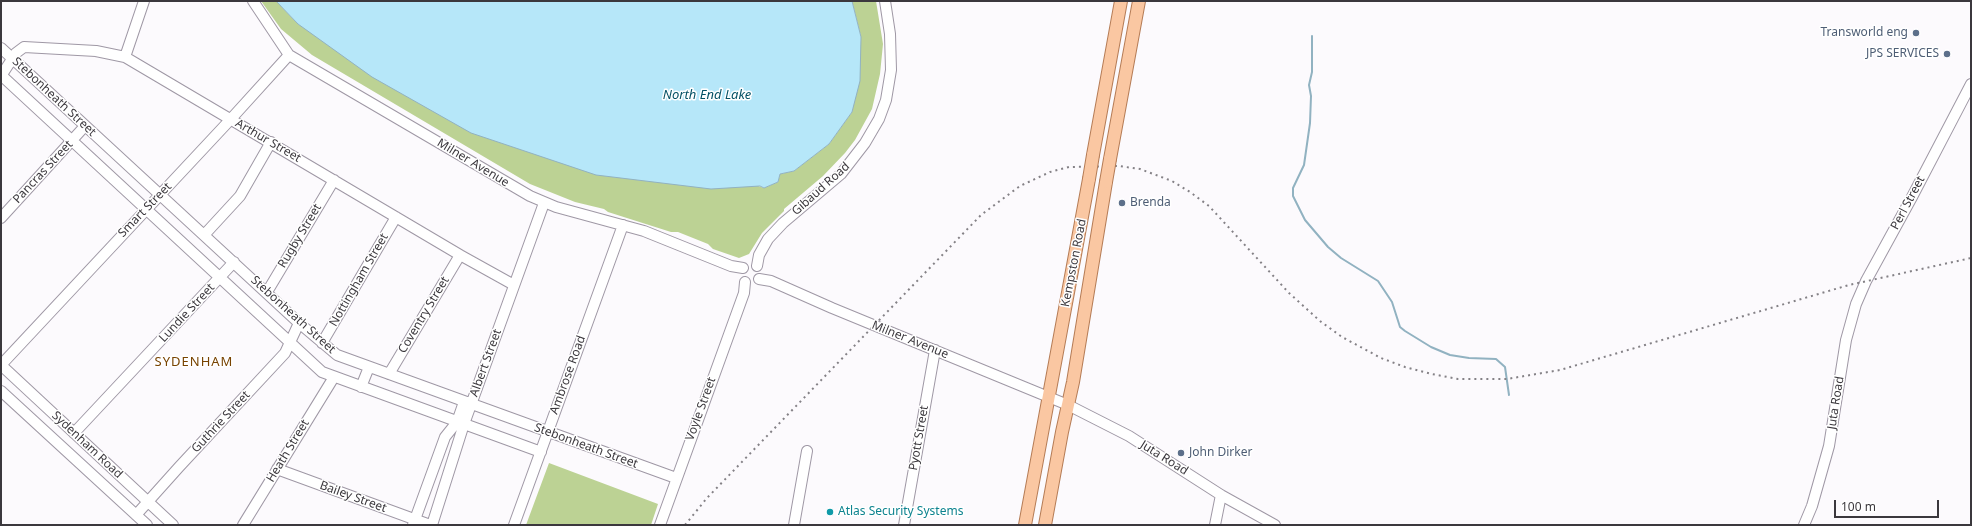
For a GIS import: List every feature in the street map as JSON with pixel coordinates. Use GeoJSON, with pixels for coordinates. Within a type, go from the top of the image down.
{"type":"FeatureCollection","features":[{"type":"Feature","properties":{"kind":"main road","name":"Kempston Road"},"geometry":{"type":"LineString","coordinates":[[1024,525],[1050,396],[1121,1]]}},
{"type":"Feature","properties":{"kind":"main road","name":"Kempston Road"},"geometry":{"type":"LineString","coordinates":[[1045,525],[1068,405],[1110,159],[1139,1]]}},
{"type":"Feature","properties":{"kind":"street"},"geometry":{"type":"LineString","coordinates":[[125,57],[144,1]]}},
{"type":"Feature","properties":{"kind":"street","name":"Milner Avenue"},"geometry":{"type":"LineString","coordinates":[[253,1],[289,54],[524,193],[544,203],[656,235],[1050,396]]}},
{"type":"Feature","properties":{"kind":"street","name":"Gibaud Road"},"geometry":{"type":"LineString","coordinates":[[751,274],[768,239],[783,223],[844,170],[865,143],[879,119],[886,100],[891,70],[890,34],[885,1]]}},
{"type":"Feature","properties":{"kind":"street","name":"Arthur Street"},"geometry":{"type":"LineString","coordinates":[[1,76],[20,49],[30,47],[96,51],[125,57],[460,255],[514,285]]}},
{"type":"Feature","properties":{"kind":"street","name":"Stebonheath Street"},"geometry":{"type":"LineString","coordinates":[[1,48],[205,234],[299,323],[342,358],[676,478]]}},
{"type":"Feature","properties":{"kind":"street","name":"Smart Street"},"geometry":{"type":"LineString","coordinates":[[1,365],[145,209],[230,120],[289,54]]}},
{"type":"Feature","properties":{"kind":"street","name":"Stebonheath Street"},"geometry":{"type":"LineString","coordinates":[[1,76],[322,372],[541,452]]}},
{"type":"Feature","properties":{"kind":"street","name":"Perl Street"},"geometry":{"type":"LineString","coordinates":[[1866,281],[1971,84]]}},
{"type":"Feature","properties":{"kind":"street","name":"Perl Street"},"geometry":{"type":"LineString","coordinates":[[1950,125],[1963,112],[1971,98]]}},
{"type":"Feature","properties":{"kind":"street","name":"Pancras Street"},"geometry":{"type":"LineString","coordinates":[[1,218],[73,141],[85,126]]}},
{"type":"Feature","properties":{"kind":"street"},"geometry":{"type":"LineString","coordinates":[[205,234],[240,196],[271,142]]}},
{"type":"Feature","properties":{"kind":"street","name":"Rugby Street"},"geometry":{"type":"LineString","coordinates":[[267,292],[334,180]]}},
{"type":"Feature","properties":{"kind":"street","name":"Albert Street"},"geometry":{"type":"LineString","coordinates":[[431,525],[460,423],[514,285],[544,203]]}},
{"type":"Feature","properties":{"kind":"street","name":"Nottingham Street"},"geometry":{"type":"LineString","coordinates":[[322,343],[396,217]]}},
{"type":"Feature","properties":{"kind":"street","name":"Ambrose Road"},"geometry":{"type":"LineString","coordinates":[[514,525],[623,225]]}},
{"type":"Feature","properties":{"kind":"street","name":"Coventry Street"},"geometry":{"type":"LineString","coordinates":[[389,374],[460,255]]}},
{"type":"Feature","properties":{"kind":"street","name":"Lundie Street"},"geometry":{"type":"LineString","coordinates":[[74,433],[234,262]]}},
{"type":"Feature","properties":{"kind":"street","name":"Voyle Street"},"geometry":{"type":"LineString","coordinates":[[660,525],[751,274]]}},
{"type":"Feature","properties":{"kind":"street","name":"Juta Road"},"geometry":{"type":"LineString","coordinates":[[1804,525],[1812,506],[1829,446],[1849,324],[1866,281]]}},
{"type":"Feature","properties":{"kind":"street","name":"Guthrie Street"},"geometry":{"type":"LineString","coordinates":[[136,515],[285,353],[299,323]]}},
{"type":"Feature","properties":{"kind":"street","name":"Pyott Street"},"geometry":{"type":"LineString","coordinates":[[904,525],[935,350]]}},
{"type":"Feature","properties":{"kind":"street","name":"Sydenham Road"},"geometry":{"type":"LineString","coordinates":[[1,365],[173,525]]}},
{"type":"Feature","properties":{"kind":"street"},"geometry":{"type":"LineString","coordinates":[[361,387],[369,367]]}},
{"type":"Feature","properties":{"kind":"street","name":"Heath Street"},"geometry":{"type":"LineString","coordinates":[[243,525],[334,377]]}},
{"type":"Feature","properties":{"kind":"street","name":"Sydenham Road"},"geometry":{"type":"LineString","coordinates":[[1,391],[147,525]]}},
{"type":"Feature","properties":{"kind":"street","name":"Juta Road"},"geometry":{"type":"LineString","coordinates":[[1050,396],[1129,436],[1221,495],[1275,525]]}},
{"type":"Feature","properties":{"kind":"street","name":"Albert Street"},"geometry":{"type":"LineString","coordinates":[[414,522],[445,436],[460,423]]}},
{"type":"Feature","properties":{"kind":"street"},"geometry":{"type":"LineString","coordinates":[[794,525],[807,451]]}},
{"type":"Feature","properties":{"kind":"street","name":"Bailey Street"},"geometry":{"type":"LineString","coordinates":[[277,469],[414,522],[431,525]]}},
{"type":"Feature","properties":{"kind":"street"},"geometry":{"type":"LineString","coordinates":[[1215,525],[1221,495]]}},
{"type":"Feature","properties":{"kind":"green space"},"geometry":{"type":"Polygon","coordinates":[[[261,1],[276,1],[298,24],[764,188],[778,182],[780,174],[794,171],[829,144],[852,112],[861,37],[852,1],[876,1],[883,44],[880,74],[872,109],[855,140],[823,176],[784,209],[784,211],[762,233],[749,254],[739,258],[713,249],[708,244],[678,232],[671,232],[608,212],[604,209],[575,202],[530,184],[312,55],[281,29],[261,1]]]}},
{"type":"Feature","properties":{"kind":"green space"},"geometry":{"type":"Polygon","coordinates":[[[549,463],[658,504],[651,525],[526,525],[549,463]]]}},
{"type":"Feature","properties":{"kind":"water","name":"North End Lake"},"geometry":{"type":"Polygon","coordinates":[[[276,1],[852,1],[861,37],[860,81],[852,112],[829,144],[794,171],[780,174],[778,182],[764,188],[760,186],[711,189],[596,175],[471,133],[372,77],[298,24],[276,1]]]}},
{"type":"Feature","properties":{"kind":"waterway"},"geometry":{"type":"LineString","coordinates":[[1312,36],[1312,72],[1309,85],[1311,96],[1310,123],[1304,165],[1293,188],[1293,196],[1305,220],[1328,247],[1341,258],[1378,281],[1392,302],[1400,327],[1431,347],[1450,355],[1469,358],[1496,359],[1505,367],[1509,395]]}},
{"type":"Feature","properties":{"kind":"railway"},"geometry":{"type":"LineString","coordinates":[[685,525],[707,498],[981,215],[1020,186],[1050,172],[1069,167],[1119,166],[1140,169],[1172,181],[1209,206],[1289,293],[1320,321],[1342,337],[1381,358],[1405,367],[1458,379],[1507,379],[1560,370],[1849,285],[1971,258]]}},
{"type":"Feature","properties":{"kind":"place","name":"Transworld eng"},"geometry":{"type":"Point","coordinates":[1916,33]}},
{"type":"Feature","properties":{"kind":"place","name":"JPS SERVICES"},"geometry":{"type":"Point","coordinates":[1947,54]}},
{"type":"Feature","properties":{"kind":"place","name":"Brenda"},"geometry":{"type":"Point","coordinates":[1122,203]}},
{"type":"Feature","properties":{"kind":"place","name":"John Dirker"},"geometry":{"type":"Point","coordinates":[1181,453]}},
{"type":"Feature","properties":{"kind":"place","name":"Atlas Security Systems"},"geometry":{"type":"Point","coordinates":[830,512]}},
{"type":"Feature","properties":{"kind":"district","name":"SYDENHAM"},"geometry":{"type":"Point","coordinates":[194,362]}}]}
